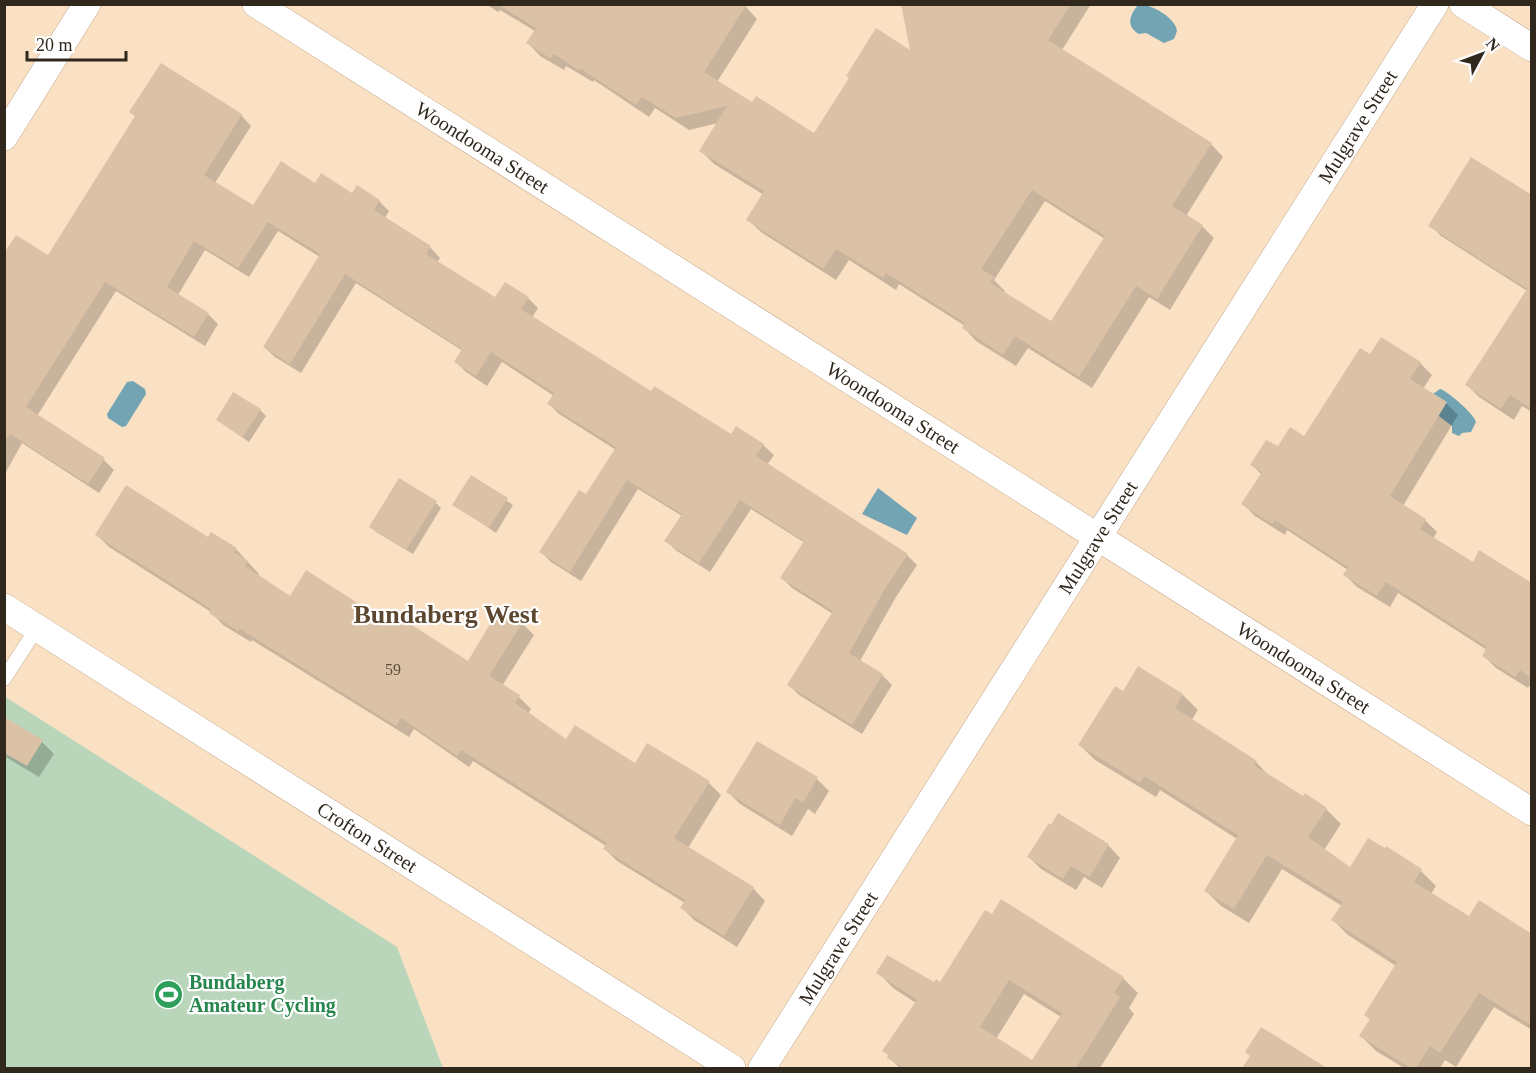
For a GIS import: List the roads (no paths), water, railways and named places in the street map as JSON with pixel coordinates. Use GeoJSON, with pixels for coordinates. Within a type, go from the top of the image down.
{"type":"FeatureCollection","features":[{"type":"Feature","properties":{"kind":"street"},"geometry":{"type":"LineString","coordinates":[[4,137],[87,4]]}},
{"type":"Feature","properties":{"kind":"street","name":"Woondooma Street"},"geometry":{"type":"LineString","coordinates":[[256,4],[1532,812]]}},
{"type":"Feature","properties":{"kind":"street","name":"Mulgrave Street"},"geometry":{"type":"LineString","coordinates":[[762,1068],[1435,4]]}},
{"type":"Feature","properties":{"kind":"street"},"geometry":{"type":"LineString","coordinates":[[1463,4],[1532,48]]}},
{"type":"Feature","properties":{"kind":"street","name":"Crofton Street"},"geometry":{"type":"LineString","coordinates":[[4,607],[732,1068]]}},
{"type":"Feature","properties":{"kind":"lane"},"geometry":{"type":"LineString","coordinates":[[4,679],[37,628]]}},
{"type":"Feature","properties":{"kind":"water"},"geometry":{"type":"Polygon","coordinates":[[[1139,4],[1156,9],[1172,21],[1177,31],[1174,39],[1164,43],[1146,33],[1139,34],[1135,31],[1130,20],[1139,4]]]}},
{"type":"Feature","properties":{"kind":"water"},"geometry":{"type":"Polygon","coordinates":[[[133,381],[145,389],[146,394],[126,426],[122,427],[108,418],[107,414],[127,382],[133,381]]]}},
{"type":"Feature","properties":{"kind":"water"},"geometry":{"type":"Polygon","coordinates":[[[1440,389],[1455,398],[1474,419],[1476,422],[1471,432],[1462,433],[1459,436],[1452,433],[1452,426],[1435,413],[1430,396],[1440,389]]]}},
{"type":"Feature","properties":{"kind":"water"},"geometry":{"type":"Polygon","coordinates":[[[878,488],[917,518],[907,535],[862,514],[878,488]]]}},
{"type":"Feature","properties":{"kind":"place","name":"Bundaberg Amateur Cycling"},"geometry":{"type":"Point","coordinates":[168,994]}},
{"type":"Feature","properties":{"kind":"district","name":"Bundaberg West"},"geometry":{"type":"Point","coordinates":[446,614]}}]}
